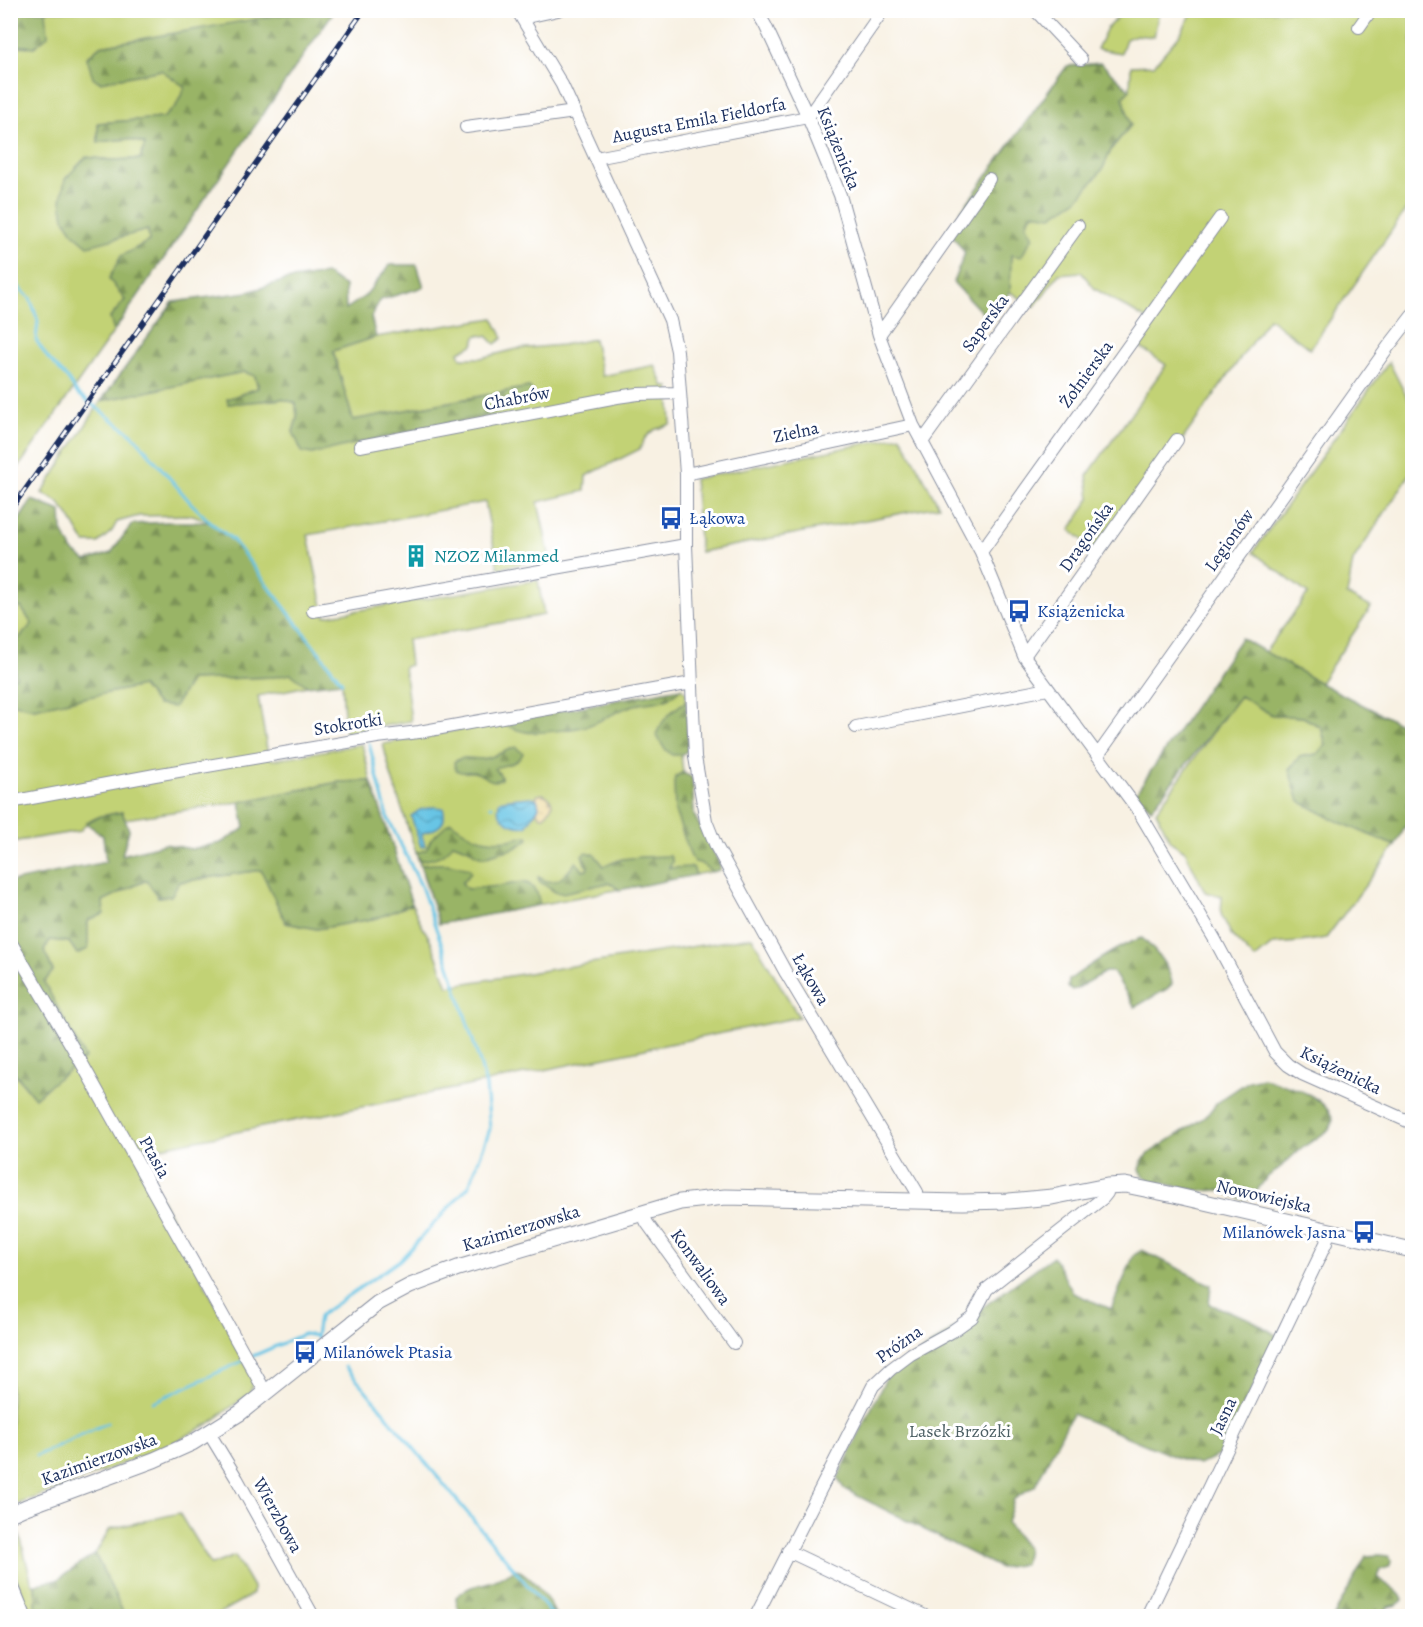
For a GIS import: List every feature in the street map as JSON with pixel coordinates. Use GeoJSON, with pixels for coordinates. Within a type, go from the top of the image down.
{"type":"FeatureCollection","features":[{"type":"Feature","properties":{"kind":"street"},"geometry":{"type":"LineString","coordinates":[[519,14],[558,10]]}},
{"type":"Feature","properties":{"kind":"street","name":"Książenicka"},"geometry":{"type":"LineString","coordinates":[[756,10],[808,117],[840,195],[879,335],[913,425],[981,552],[1024,656],[1138,810],[1186,891],[1275,1052],[1287,1065],[1302,1074],[1413,1123]]}},
{"type":"Feature","properties":{"kind":"street"},"geometry":{"type":"LineString","coordinates":[[808,117],[883,10]]}},
{"type":"Feature","properties":{"kind":"street"},"geometry":{"type":"LineString","coordinates":[[1035,10],[1081,58]]}},
{"type":"Feature","properties":{"kind":"street"},"geometry":{"type":"LineString","coordinates":[[1359,27],[1371,10]]}},
{"type":"Feature","properties":{"kind":"street","name":"Łąkowa"},"geometry":{"type":"LineString","coordinates":[[519,14],[562,85],[670,320],[677,351],[687,474],[686,545],[695,757],[706,821],[716,846],[786,973],[917,1192],[917,1202]]}},
{"type":"Feature","properties":{"kind":"street"},"geometry":{"type":"LineString","coordinates":[[466,127],[575,112]]}},
{"type":"Feature","properties":{"kind":"street","name":"Augusta Emila Fieldorfa"},"geometry":{"type":"LineString","coordinates":[[596,159],[808,117]]}},
{"type":"Feature","properties":{"kind":"street"},"geometry":{"type":"LineString","coordinates":[[879,335],[989,179]]}},
{"type":"Feature","properties":{"kind":"street","name":"Żołnierska"},"geometry":{"type":"LineString","coordinates":[[981,552],[1220,218]]}},
{"type":"Feature","properties":{"kind":"street","name":"Saperska"},"geometry":{"type":"LineString","coordinates":[[921,442],[1078,226]]}},
{"type":"Feature","properties":{"kind":"street","name":"Legionów"},"geometry":{"type":"LineString","coordinates":[[1098,755],[1388,347],[1413,316]]}},
{"type":"Feature","properties":{"kind":"street","name":"Chabrów"},"geometry":{"type":"LineString","coordinates":[[360,446],[617,397],[681,393]]}},
{"type":"Feature","properties":{"kind":"street","name":"Zielna"},"geometry":{"type":"LineString","coordinates":[[687,474],[913,425]]}},
{"type":"Feature","properties":{"kind":"street","name":"Dragońska"},"geometry":{"type":"LineString","coordinates":[[1024,656],[1177,440]]}},
{"type":"Feature","properties":{"kind":"street"},"geometry":{"type":"LineString","coordinates":[[313,611],[686,545]]}},
{"type":"Feature","properties":{"kind":"street","name":"Stokrotki"},"geometry":{"type":"LineString","coordinates":[[10,802],[155,774],[419,732],[692,683]]}},
{"type":"Feature","properties":{"kind":"street"},"geometry":{"type":"LineString","coordinates":[[856,727],[1048,689]]}},
{"type":"Feature","properties":{"kind":"street","name":"Ptasia"},"geometry":{"type":"LineString","coordinates":[[10,941],[80,1060],[266,1393]]}},
{"type":"Feature","properties":{"kind":"street","name":"Nowowiejska"},"geometry":{"type":"LineString","coordinates":[[1107,1186],[1125,1185],[1150,1190],[1413,1250]]}},
{"type":"Feature","properties":{"kind":"street","name":"Kazimierzowska"},"geometry":{"type":"LineString","coordinates":[[10,1514],[154,1460],[192,1443],[240,1413],[378,1303],[410,1286],[450,1271],[642,1212],[680,1202],[725,1197],[963,1202],[1032,1199],[1107,1186]]}},
{"type":"Feature","properties":{"kind":"street","name":"Próżna"},"geometry":{"type":"LineString","coordinates":[[756,1617],[873,1386],[911,1354],[951,1332],[972,1317],[987,1289],[1103,1198],[1107,1193],[1107,1186]]}},
{"type":"Feature","properties":{"kind":"street","name":"Konwaliowa"},"geometry":{"type":"LineString","coordinates":[[642,1212],[647,1223],[734,1343]]}},
{"type":"Feature","properties":{"kind":"street","name":"Jasna"},"geometry":{"type":"LineString","coordinates":[[1147,1617],[1326,1243],[1329,1231]]}},
{"type":"Feature","properties":{"kind":"street","name":"Wierzbowa"},"geometry":{"type":"LineString","coordinates":[[209,1433],[314,1617]]}},
{"type":"Feature","properties":{"kind":"street"},"geometry":{"type":"LineString","coordinates":[[788,1551],[925,1617]]}},
{"type":"Feature","properties":{"kind":"street"},"geometry":{"type":"LineString","coordinates":[[10,1580],[25,1617]]}},
{"type":"Feature","properties":{"kind":"green space"},"geometry":{"type":"Polygon","coordinates":[[[11,10],[46,11],[48,36],[34,47],[11,45],[11,10]]]}},
{"type":"Feature","properties":{"kind":"green space"},"geometry":{"type":"Polygon","coordinates":[[[307,10],[334,11],[114,331],[110,318],[125,300],[109,279],[121,256],[149,241],[148,230],[88,246],[74,234],[64,218],[61,201],[65,179],[86,157],[111,160],[140,159],[145,144],[128,139],[98,142],[98,123],[163,118],[176,106],[185,87],[161,70],[100,82],[93,78],[87,58],[100,46],[307,10]]]}},
{"type":"Feature","properties":{"kind":"green space"},"geometry":{"type":"Polygon","coordinates":[[[46,11],[307,11],[100,46],[87,57],[100,82],[162,70],[185,87],[176,106],[163,118],[98,123],[98,142],[128,139],[146,144],[140,159],[111,160],[86,157],[74,234],[88,245],[148,230],[149,241],[125,300],[110,318],[114,331],[11,478],[10,46],[34,47],[47,36],[46,11]]]}},
{"type":"Feature","properties":{"kind":"green space"},"geometry":{"type":"Polygon","coordinates":[[[1124,11],[1159,11],[1154,37],[1136,35],[1126,39],[1121,53],[1097,49],[1107,28],[1124,11]]]}},
{"type":"Feature","properties":{"kind":"green space"},"geometry":{"type":"Polygon","coordinates":[[[1193,11],[1412,11],[1412,201],[1310,349],[1269,318],[1101,554],[1070,530],[1090,498],[1087,476],[1166,365],[1134,343],[1154,324],[1095,289],[1081,272],[1059,274],[1034,307],[1010,292],[1011,255],[1033,209],[1102,170],[1112,148],[1131,125],[1123,97],[1130,90],[1131,66],[1154,65],[1181,33],[1193,11]]]}},
{"type":"Feature","properties":{"kind":"green space"},"geometry":{"type":"Polygon","coordinates":[[[1101,63],[1130,90],[1123,97],[1131,125],[1112,148],[1102,170],[1078,199],[1052,216],[1033,213],[1026,224],[1033,237],[1021,257],[1011,255],[1010,292],[991,322],[953,282],[965,253],[948,229],[1067,66],[1101,63]]]}},
{"type":"Feature","properties":{"kind":"green space"},"geometry":{"type":"Polygon","coordinates":[[[390,265],[417,265],[424,287],[380,300],[371,317],[376,337],[333,351],[353,420],[529,387],[533,391],[532,401],[490,415],[312,454],[302,452],[293,432],[297,418],[296,403],[282,399],[228,404],[227,399],[258,388],[255,376],[244,372],[101,401],[173,302],[248,292],[286,280],[326,274],[345,286],[346,309],[365,296],[390,265]]]}},
{"type":"Feature","properties":{"kind":"green space"},"geometry":{"type":"Polygon","coordinates":[[[493,318],[503,338],[495,344],[487,336],[477,335],[473,345],[459,352],[461,358],[481,358],[517,349],[562,345],[594,339],[602,376],[655,365],[664,387],[669,387],[671,424],[654,430],[645,438],[640,449],[586,476],[585,491],[538,502],[550,559],[498,568],[485,502],[308,535],[325,616],[538,580],[544,615],[407,640],[410,665],[404,667],[411,721],[345,733],[342,682],[210,522],[193,515],[139,516],[117,522],[112,531],[98,543],[85,543],[58,502],[42,493],[101,401],[244,372],[255,376],[258,388],[228,399],[228,404],[283,399],[296,403],[297,418],[293,432],[418,429],[490,415],[529,387],[353,420],[333,351],[376,337],[493,318]]]}},
{"type":"Feature","properties":{"kind":"green space"},"geometry":{"type":"Polygon","coordinates":[[[1389,362],[1412,407],[1412,471],[1353,561],[1347,595],[1371,607],[1320,683],[1265,652],[1308,594],[1253,552],[1389,362]]]}},
{"type":"Feature","properties":{"kind":"green space"},"geometry":{"type":"Polygon","coordinates":[[[901,436],[939,506],[700,552],[694,479],[901,436]]]}},
{"type":"Feature","properties":{"kind":"green space"},"geometry":{"type":"Polygon","coordinates":[[[32,500],[61,511],[62,531],[73,551],[86,561],[111,553],[132,524],[210,522],[233,540],[342,682],[307,686],[291,674],[274,677],[191,680],[174,707],[157,705],[142,686],[34,708],[11,703],[11,679],[16,677],[11,647],[32,624],[21,607],[11,609],[11,532],[32,500]]]}},
{"type":"Feature","properties":{"kind":"green space"},"geometry":{"type":"Polygon","coordinates":[[[21,607],[32,624],[11,647],[16,677],[11,679],[10,609],[21,607]]]}},
{"type":"Feature","properties":{"kind":"green space"},"geometry":{"type":"Polygon","coordinates":[[[1241,638],[1320,683],[1412,730],[1412,814],[1395,846],[1333,819],[1299,801],[1289,770],[1299,757],[1317,754],[1326,745],[1321,727],[1303,717],[1272,715],[1240,696],[1151,809],[1136,793],[1241,638]]]}},
{"type":"Feature","properties":{"kind":"green space"},"geometry":{"type":"Polygon","coordinates":[[[291,673],[307,686],[258,696],[267,749],[272,760],[362,744],[371,781],[338,782],[240,802],[125,819],[122,812],[115,813],[93,819],[80,831],[11,842],[11,703],[34,708],[142,686],[157,705],[190,680],[274,677],[291,673]]]}},
{"type":"Feature","properties":{"kind":"green space"},"geometry":{"type":"Polygon","coordinates":[[[681,688],[686,692],[688,750],[681,755],[683,772],[692,778],[694,815],[720,865],[720,870],[439,924],[383,744],[681,688]]]}},
{"type":"Feature","properties":{"kind":"green space"},"geometry":{"type":"Polygon","coordinates":[[[681,688],[663,700],[634,705],[593,724],[581,727],[526,732],[500,722],[681,688]]]}},
{"type":"Feature","properties":{"kind":"green space"},"geometry":{"type":"Polygon","coordinates":[[[1240,695],[1272,715],[1303,717],[1321,727],[1326,745],[1317,754],[1299,757],[1333,819],[1395,846],[1326,938],[1273,944],[1255,959],[1232,936],[1221,914],[1222,896],[1205,892],[1185,851],[1171,842],[1156,811],[1240,695]]]}},
{"type":"Feature","properties":{"kind":"green space"},"geometry":{"type":"Polygon","coordinates":[[[686,701],[688,750],[681,755],[672,755],[664,748],[656,734],[668,715],[686,701]]]}},
{"type":"Feature","properties":{"kind":"green space"},"geometry":{"type":"Polygon","coordinates":[[[515,747],[523,753],[521,757],[515,762],[495,768],[501,776],[501,779],[497,781],[473,772],[460,772],[455,768],[454,762],[459,759],[482,759],[515,747]]]}},
{"type":"Feature","properties":{"kind":"green space"},"geometry":{"type":"Polygon","coordinates":[[[683,772],[692,778],[694,815],[720,865],[720,870],[712,872],[691,857],[675,811],[675,777],[683,772]]]}},
{"type":"Feature","properties":{"kind":"green space"},"geometry":{"type":"Polygon","coordinates":[[[371,781],[412,904],[377,918],[317,929],[286,923],[261,870],[179,882],[171,896],[158,897],[146,880],[103,901],[104,914],[88,921],[88,949],[77,954],[69,942],[50,940],[44,950],[53,971],[44,982],[85,1058],[35,1098],[11,1068],[10,882],[106,862],[103,836],[86,823],[101,816],[122,812],[129,830],[122,855],[165,844],[191,849],[221,843],[245,828],[240,802],[338,782],[371,781]]]}},
{"type":"Feature","properties":{"kind":"green space"},"geometry":{"type":"Polygon","coordinates":[[[451,822],[465,832],[485,840],[500,841],[523,836],[528,836],[529,839],[515,848],[483,857],[453,843],[443,854],[420,861],[416,853],[426,850],[431,839],[451,822]]]}},
{"type":"Feature","properties":{"kind":"green space"},"geometry":{"type":"Polygon","coordinates":[[[586,852],[594,854],[604,866],[622,859],[670,856],[672,864],[669,868],[693,867],[696,875],[619,890],[608,883],[562,893],[555,892],[539,881],[538,877],[547,881],[560,878],[576,862],[583,870],[587,870],[588,867],[582,855],[586,852]]]}},
{"type":"Feature","properties":{"kind":"green space"},"geometry":{"type":"Polygon","coordinates":[[[449,864],[470,869],[471,873],[462,883],[467,889],[522,882],[529,884],[537,893],[540,905],[439,924],[420,865],[449,864]]]}},
{"type":"Feature","properties":{"kind":"green space"},"geometry":{"type":"Polygon","coordinates":[[[261,870],[286,923],[317,929],[377,918],[412,904],[431,941],[448,986],[752,937],[799,1017],[137,1152],[254,1379],[250,1393],[207,1425],[163,1448],[11,1507],[10,1068],[35,1098],[52,1083],[44,982],[53,971],[44,950],[50,940],[69,942],[102,901],[147,880],[158,897],[170,896],[179,882],[261,870]]]}},
{"type":"Feature","properties":{"kind":"green space"},"geometry":{"type":"Polygon","coordinates":[[[1142,938],[1157,953],[1171,977],[1172,984],[1167,989],[1135,1007],[1113,972],[1105,972],[1076,989],[1071,990],[1068,987],[1069,980],[1095,962],[1142,938]]]}},
{"type":"Feature","properties":{"kind":"green space"},"geometry":{"type":"Polygon","coordinates":[[[1263,1078],[1313,1097],[1321,1102],[1333,1119],[1329,1130],[1300,1149],[1266,1178],[1254,1195],[1244,1200],[1219,1190],[1201,1191],[1151,1181],[1144,1176],[1140,1170],[1142,1161],[1151,1152],[1202,1119],[1216,1103],[1249,1081],[1263,1078]]]}},
{"type":"Feature","properties":{"kind":"green space","name":"Lasek Brzózki"},"geometry":{"type":"Polygon","coordinates":[[[1142,1250],[1211,1285],[1209,1304],[1250,1319],[1278,1336],[1221,1454],[1199,1465],[1072,1414],[1035,1486],[1014,1499],[1007,1523],[1027,1548],[1024,1564],[1000,1568],[844,1489],[838,1478],[886,1378],[1053,1256],[1073,1293],[1111,1309],[1134,1255],[1142,1250]]]}},
{"type":"Feature","properties":{"kind":"green space"},"geometry":{"type":"Polygon","coordinates":[[[179,1513],[211,1565],[235,1556],[253,1587],[253,1594],[214,1616],[125,1616],[95,1554],[110,1529],[179,1513]]]}},
{"type":"Feature","properties":{"kind":"green space"},"geometry":{"type":"Polygon","coordinates":[[[20,1536],[32,1584],[35,1584],[37,1616],[30,1616],[11,1558],[20,1536]]]}},
{"type":"Feature","properties":{"kind":"green space"},"geometry":{"type":"Polygon","coordinates":[[[95,1554],[125,1616],[37,1616],[35,1584],[57,1580],[95,1554]]]}},
{"type":"Feature","properties":{"kind":"green space"},"geometry":{"type":"Polygon","coordinates":[[[1366,1556],[1388,1556],[1392,1560],[1389,1567],[1380,1570],[1377,1577],[1395,1590],[1403,1600],[1397,1605],[1388,1607],[1385,1613],[1387,1616],[1334,1616],[1366,1556]]]}},
{"type":"Feature","properties":{"kind":"green space"},"geometry":{"type":"Polygon","coordinates":[[[516,1569],[540,1589],[556,1616],[463,1616],[457,1605],[456,1597],[460,1593],[496,1580],[516,1569]]]}},
{"type":"Feature","properties":{"kind":"sand"},"geometry":{"type":"Polygon","coordinates":[[[543,794],[550,799],[552,804],[547,813],[541,816],[536,812],[539,807],[536,797],[543,794]]]}},
{"type":"Feature","properties":{"kind":"water"},"geometry":{"type":"Polygon","coordinates":[[[532,797],[537,799],[539,807],[526,826],[510,823],[501,816],[498,807],[500,801],[532,797]]]}},
{"type":"Feature","properties":{"kind":"water"},"geometry":{"type":"Polygon","coordinates":[[[433,807],[443,808],[444,819],[437,828],[423,833],[425,846],[421,847],[411,816],[420,810],[433,807]]]}},
{"type":"Feature","properties":{"kind":"waterway"},"geometry":{"type":"LineString","coordinates":[[10,253],[15,280],[30,298],[38,321],[36,340],[47,357],[67,378],[77,393],[133,435],[190,502],[233,540],[342,682]]}},
{"type":"Feature","properties":{"kind":"waterway"},"geometry":{"type":"LineString","coordinates":[[318,1340],[316,1336],[319,1317],[400,1260],[469,1186],[490,1129],[486,1086],[481,1066],[421,886],[387,816],[369,743]]}},
{"type":"Feature","properties":{"kind":"waterway"},"geometry":{"type":"LineString","coordinates":[[253,1356],[304,1334],[316,1336]]}},
{"type":"Feature","properties":{"kind":"waterway"},"geometry":{"type":"LineString","coordinates":[[153,1402],[243,1361]]}},
{"type":"Feature","properties":{"kind":"waterway"},"geometry":{"type":"LineString","coordinates":[[345,1367],[553,1616]]}},
{"type":"Feature","properties":{"kind":"waterway"},"geometry":{"type":"LineString","coordinates":[[36,1456],[107,1423]]}},
{"type":"Feature","properties":{"kind":"railway"},"geometry":{"type":"LineString","coordinates":[[10,511],[364,10]]}},
{"type":"Feature","properties":{"kind":"place","name":"Łąkowa"},"geometry":{"type":"Point","coordinates":[671,518]}},
{"type":"Feature","properties":{"kind":"place","name":"NZOZ Milanmed"},"geometry":{"type":"Point","coordinates":[416,556]}},
{"type":"Feature","properties":{"kind":"place","name":"Książenicka"},"geometry":{"type":"Point","coordinates":[1019,611]}},
{"type":"Feature","properties":{"kind":"place","name":"Milanówek Jasna"},"geometry":{"type":"Point","coordinates":[1364,1232]}},
{"type":"Feature","properties":{"kind":"place","name":"Milanówek Ptasia"},"geometry":{"type":"Point","coordinates":[305,1352]}}]}
